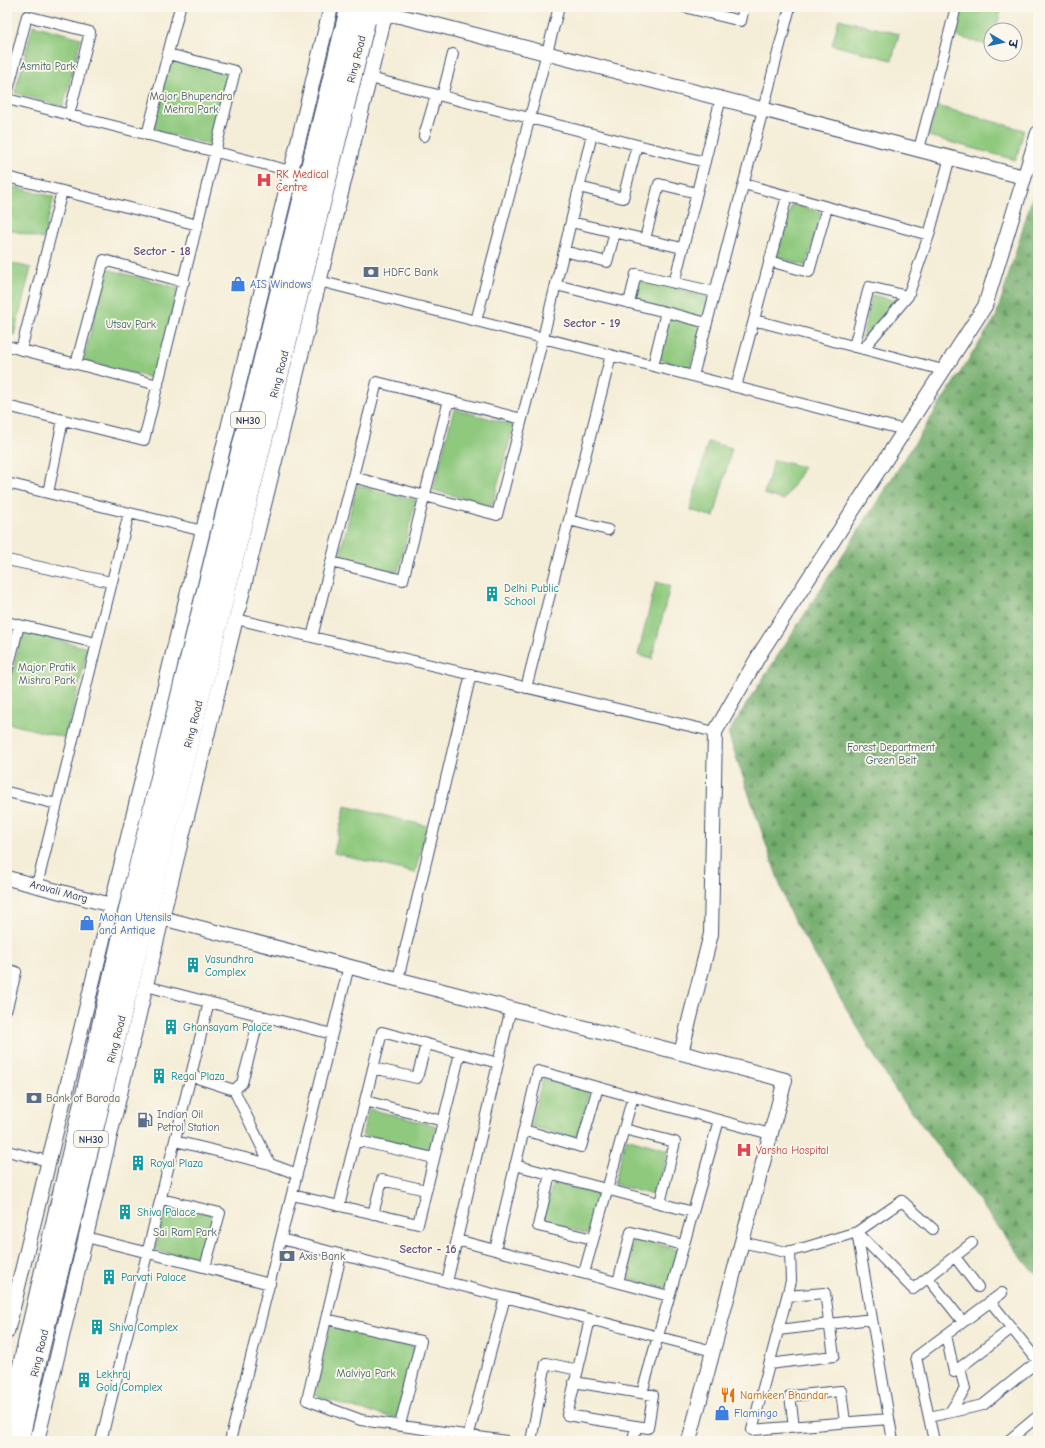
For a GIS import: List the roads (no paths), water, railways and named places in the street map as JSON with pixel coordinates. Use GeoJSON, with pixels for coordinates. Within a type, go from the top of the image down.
{"type":"FeatureCollection","features":[{"type":"Feature","properties":{"kind":"highway","name":"Ring Road"},"geometry":{"type":"LineString","coordinates":[[7,1432],[146,834],[371,10]]}},
{"type":"Feature","properties":{"kind":"highway","name":"Ring Road"},"geometry":{"type":"LineString","coordinates":[[19,1441],[38,1356],[165,838],[371,10]]}},
{"type":"Feature","properties":{"kind":"street"},"geometry":{"type":"LineString","coordinates":[[147,135],[180,7]]}},
{"type":"Feature","properties":{"kind":"street"},"geometry":{"type":"LineString","coordinates":[[7,1332],[12,1291],[48,1161],[331,7]]}},
{"type":"Feature","properties":{"kind":"street"},"geometry":{"type":"LineString","coordinates":[[476,321],[559,7]]}},
{"type":"Feature","properties":{"kind":"street"},"geometry":{"type":"LineString","coordinates":[[684,7],[741,21],[744,7]]}},
{"type":"Feature","properties":{"kind":"street"},"geometry":{"type":"LineString","coordinates":[[693,376],[790,7]]}},
{"type":"Feature","properties":{"kind":"street"},"geometry":{"type":"LineString","coordinates":[[919,149],[956,7]]}},
{"type":"Feature","properties":{"kind":"street"},"geometry":{"type":"LineString","coordinates":[[36,1441],[162,918],[370,78],[371,10],[547,53],[1024,177]]}},
{"type":"Feature","properties":{"kind":"street"},"geometry":{"type":"LineString","coordinates":[[7,94],[27,16],[90,32],[69,115]]}},
{"type":"Feature","properties":{"kind":"street"},"geometry":{"type":"LineString","coordinates":[[7,406],[144,440],[236,71],[168,54]]}},
{"type":"Feature","properties":{"kind":"street"},"geometry":{"type":"LineString","coordinates":[[424,136],[453,54]]}},
{"type":"Feature","properties":{"kind":"street"},"geometry":{"type":"LineString","coordinates":[[370,78],[705,162]]}},
{"type":"Feature","properties":{"kind":"street"},"geometry":{"type":"LineString","coordinates":[[674,283],[721,98]]}},
{"type":"Feature","properties":{"kind":"street"},"geometry":{"type":"LineString","coordinates":[[7,100],[291,171]]}},
{"type":"Feature","properties":{"kind":"street"},"geometry":{"type":"LineString","coordinates":[[681,1053],[711,934],[715,732],[761,652],[985,306],[1038,133]]}},
{"type":"Feature","properties":{"kind":"street"},"geometry":{"type":"LineString","coordinates":[[353,477],[497,515],[543,338],[592,134]]}},
{"type":"Feature","properties":{"kind":"street"},"geometry":{"type":"LineString","coordinates":[[579,187],[623,198],[637,145]]}},
{"type":"Feature","properties":{"kind":"street"},"geometry":{"type":"LineString","coordinates":[[859,348],[908,296],[929,235],[950,157]]}},
{"type":"Feature","properties":{"kind":"street"},"geometry":{"type":"LineString","coordinates":[[7,177],[198,225]]}},
{"type":"Feature","properties":{"kind":"street"},"geometry":{"type":"LineString","coordinates":[[645,239],[659,184],[697,193]]}},
{"type":"Feature","properties":{"kind":"street"},"geometry":{"type":"LineString","coordinates":[[744,184],[929,235]]}},
{"type":"Feature","properties":{"kind":"street"},"geometry":{"type":"LineString","coordinates":[[21,350],[62,191]]}},
{"type":"Feature","properties":{"kind":"street"},"geometry":{"type":"LineString","coordinates":[[736,387],[787,196]]}},
{"type":"Feature","properties":{"kind":"street"},"geometry":{"type":"LineString","coordinates":[[769,261],[809,272],[827,207]]}},
{"type":"Feature","properties":{"kind":"street"},"geometry":{"type":"LineString","coordinates":[[571,222],[682,248]]}},
{"type":"Feature","properties":{"kind":"street"},"geometry":{"type":"LineString","coordinates":[[564,250],[608,262],[615,232]]}},
{"type":"Feature","properties":{"kind":"street"},"geometry":{"type":"LineString","coordinates":[[76,364],[104,260],[184,282]]}},
{"type":"Feature","properties":{"kind":"street"},"geometry":{"type":"LineString","coordinates":[[629,303],[636,274],[715,292]]}},
{"type":"Feature","properties":{"kind":"street"},"geometry":{"type":"LineString","coordinates":[[319,281],[905,430]]}},
{"type":"Feature","properties":{"kind":"street"},"geometry":{"type":"LineString","coordinates":[[556,285],[707,323]]}},
{"type":"Feature","properties":{"kind":"street"},"geometry":{"type":"LineString","coordinates":[[859,348],[869,287],[908,296]]}},
{"type":"Feature","properties":{"kind":"street"},"geometry":{"type":"LineString","coordinates":[[653,366],[666,312]]}},
{"type":"Feature","properties":{"kind":"street"},"geometry":{"type":"LineString","coordinates":[[754,320],[943,370]]}},
{"type":"Feature","properties":{"kind":"street"},"geometry":{"type":"LineString","coordinates":[[7,346],[158,385]]}},
{"type":"Feature","properties":{"kind":"street"},"geometry":{"type":"LineString","coordinates":[[526,688],[611,355]]}},
{"type":"Feature","properties":{"kind":"street"},"geometry":{"type":"LineString","coordinates":[[312,637],[377,382],[522,419]]}},
{"type":"Feature","properties":{"kind":"street"},"geometry":{"type":"LineString","coordinates":[[331,562],[403,580],[449,400]]}},
{"type":"Feature","properties":{"kind":"street"},"geometry":{"type":"LineString","coordinates":[[48,493],[64,420]]}},
{"type":"Feature","properties":{"kind":"street"},"geometry":{"type":"LineString","coordinates":[[7,483],[203,531]]}},
{"type":"Feature","properties":{"kind":"street"},"geometry":{"type":"LineString","coordinates":[[37,885],[129,513]]}},
{"type":"Feature","properties":{"kind":"street"},"geometry":{"type":"LineString","coordinates":[[569,520],[608,530]]}},
{"type":"Feature","properties":{"kind":"street"},"geometry":{"type":"LineString","coordinates":[[7,560],[111,582]]}},
{"type":"Feature","properties":{"kind":"street"},"geometry":{"type":"LineString","coordinates":[[236,619],[715,732]]}},
{"type":"Feature","properties":{"kind":"street"},"geometry":{"type":"LineString","coordinates":[[7,622],[96,643]]}},
{"type":"Feature","properties":{"kind":"street"},"geometry":{"type":"LineString","coordinates":[[7,672],[19,625]]}},
{"type":"Feature","properties":{"kind":"street"},"geometry":{"type":"LineString","coordinates":[[398,979],[471,674]]}},
{"type":"Feature","properties":{"kind":"street"},"geometry":{"type":"LineString","coordinates":[[7,792],[57,804]]}},
{"type":"Feature","properties":{"kind":"street","name":"Aravali Marg"},"geometry":{"type":"LineString","coordinates":[[7,878],[111,904]]}},
{"type":"Feature","properties":{"kind":"street"},"geometry":{"type":"LineString","coordinates":[[162,918],[785,1080],[689,1441]]}},
{"type":"Feature","properties":{"kind":"street"},"geometry":{"type":"LineString","coordinates":[[230,1441],[348,966]]}},
{"type":"Feature","properties":{"kind":"street"},"geometry":{"type":"LineString","coordinates":[[7,969],[16,972],[7,1008]]}},
{"type":"Feature","properties":{"kind":"street"},"geometry":{"type":"LineString","coordinates":[[146,986],[332,1034]]}},
{"type":"Feature","properties":{"kind":"street"},"geometry":{"type":"LineString","coordinates":[[101,1441],[209,1002]]}},
{"type":"Feature","properties":{"kind":"street"},"geometry":{"type":"LineString","coordinates":[[447,1282],[511,1008]]}},
{"type":"Feature","properties":{"kind":"street"},"geometry":{"type":"LineString","coordinates":[[234,1090],[242,1084],[260,1015]]}},
{"type":"Feature","properties":{"kind":"street"},"geometry":{"type":"LineString","coordinates":[[339,1206],[382,1032],[498,1063]]}},
{"type":"Feature","properties":{"kind":"street"},"geometry":{"type":"LineString","coordinates":[[373,1068],[416,1078],[426,1044]]}},
{"type":"Feature","properties":{"kind":"street"},"geometry":{"type":"LineString","coordinates":[[292,1195],[418,1224],[460,1053]]}},
{"type":"Feature","properties":{"kind":"street"},"geometry":{"type":"LineString","coordinates":[[495,1250],[538,1071],[770,1134]]}},
{"type":"Feature","properties":{"kind":"street"},"geometry":{"type":"LineString","coordinates":[[191,1076],[234,1090],[270,1164]]}},
{"type":"Feature","properties":{"kind":"street"},"geometry":{"type":"LineString","coordinates":[[524,1130],[581,1146],[598,1087]]}},
{"type":"Feature","properties":{"kind":"street"},"geometry":{"type":"LineString","coordinates":[[584,1273],[633,1096]]}},
{"type":"Feature","properties":{"kind":"street"},"geometry":{"type":"LineString","coordinates":[[365,1101],[444,1121]]}},
{"type":"Feature","properties":{"kind":"street"},"geometry":{"type":"LineString","coordinates":[[642,1393],[719,1120]]}},
{"type":"Feature","properties":{"kind":"street"},"geometry":{"type":"LineString","coordinates":[[624,1129],[675,1142],[660,1204]]}},
{"type":"Feature","properties":{"kind":"street"},"geometry":{"type":"LineString","coordinates":[[355,1140],[434,1158]]}},
{"type":"Feature","properties":{"kind":"street"},"geometry":{"type":"LineString","coordinates":[[174,1141],[270,1164],[297,1174]]}},
{"type":"Feature","properties":{"kind":"street"},"geometry":{"type":"LineString","coordinates":[[7,1151],[48,1161]]}},
{"type":"Feature","properties":{"kind":"street"},"geometry":{"type":"LineString","coordinates":[[515,1165],[693,1212]]}},
{"type":"Feature","properties":{"kind":"street"},"geometry":{"type":"LineString","coordinates":[[550,1174],[538,1226],[593,1239]]}},
{"type":"Feature","properties":{"kind":"street"},"geometry":{"type":"LineString","coordinates":[[374,1214],[382,1180],[426,1190]]}},
{"type":"Feature","properties":{"kind":"street"},"geometry":{"type":"LineString","coordinates":[[161,1199],[220,1213],[205,1268]]}},
{"type":"Feature","properties":{"kind":"street"},"geometry":{"type":"LineString","coordinates":[[742,1242],[786,1252],[807,1247],[857,1232],[902,1200],[933,1229]]}},
{"type":"Feature","properties":{"kind":"street"},"geometry":{"type":"LineString","coordinates":[[618,1282],[631,1232],[684,1246]]}},
{"type":"Feature","properties":{"kind":"street"},"geometry":{"type":"LineString","coordinates":[[857,1232],[914,1289],[972,1243]]}},
{"type":"Feature","properties":{"kind":"street"},"geometry":{"type":"LineString","coordinates":[[857,1232],[893,1441]]}},
{"type":"Feature","properties":{"kind":"street"},"geometry":{"type":"LineString","coordinates":[[86,1237],[270,1284]]}},
{"type":"Feature","properties":{"kind":"street"},"geometry":{"type":"LineString","coordinates":[[281,1239],[713,1351]]}},
{"type":"Feature","properties":{"kind":"street"},"geometry":{"type":"LineString","coordinates":[[457,1240],[669,1296]]}},
{"type":"Feature","properties":{"kind":"street"},"geometry":{"type":"LineString","coordinates":[[790,1251],[791,1281],[752,1430],[889,1419]]}},
{"type":"Feature","properties":{"kind":"street"},"geometry":{"type":"LineString","coordinates":[[342,1255],[307,1400],[361,1420],[400,1425],[467,1438],[506,1441]]}},
{"type":"Feature","properties":{"kind":"street"},"geometry":{"type":"LineString","coordinates":[[955,1257],[978,1286]]}},
{"type":"Feature","properties":{"kind":"street"},"geometry":{"type":"LineString","coordinates":[[928,1278],[963,1322]]}},
{"type":"Feature","properties":{"kind":"street"},"geometry":{"type":"LineString","coordinates":[[934,1441],[916,1357],[1002,1292]]}},
{"type":"Feature","properties":{"kind":"street"},"geometry":{"type":"LineString","coordinates":[[769,1364],[834,1356],[825,1293],[787,1296]]}},
{"type":"Feature","properties":{"kind":"street"},"geometry":{"type":"LineString","coordinates":[[467,1438],[505,1297]]}},
{"type":"Feature","properties":{"kind":"street"},"geometry":{"type":"LineString","coordinates":[[929,1417],[983,1405],[1038,1361],[990,1302]]}},
{"type":"Feature","properties":{"kind":"street"},"geometry":{"type":"LineString","coordinates":[[326,1319],[421,1341],[400,1425]]}},
{"type":"Feature","properties":{"kind":"street"},"geometry":{"type":"LineString","coordinates":[[574,1382],[653,1395],[648,1428],[567,1414],[574,1382],[590,1319]]}},
{"type":"Feature","properties":{"kind":"street"},"geometry":{"type":"LineString","coordinates":[[778,1330],[872,1319]]}},
{"type":"Feature","properties":{"kind":"street"},"geometry":{"type":"LineString","coordinates":[[946,1335],[954,1372],[1012,1328]]}},
{"type":"Feature","properties":{"kind":"street"},"geometry":{"type":"LineString","coordinates":[[531,1441],[546,1363],[578,1370]]}},
{"type":"Feature","properties":{"kind":"street"},"geometry":{"type":"LineString","coordinates":[[950,1412],[965,1389],[960,1368]]}},
{"type":"Feature","properties":{"kind":"street"},"geometry":{"type":"LineString","coordinates":[[794,1427],[790,1396],[841,1391],[845,1422]]}},
{"type":"Feature","properties":{"kind":"street"},"geometry":{"type":"LineString","coordinates":[[1008,1441],[1038,1416]]}},
{"type":"Feature","properties":{"kind":"street"},"geometry":{"type":"LineString","coordinates":[[632,1441],[637,1426]]}},
{"type":"Feature","properties":{"kind":"place","name":"RK Medical Centre"},"geometry":{"type":"Point","coordinates":[264,180]}},
{"type":"Feature","properties":{"kind":"place","name":"HDFC Bank"},"geometry":{"type":"Point","coordinates":[371,272]}},
{"type":"Feature","properties":{"kind":"place","name":"AIS Windows"},"geometry":{"type":"Point","coordinates":[238,284]}},
{"type":"Feature","properties":{"kind":"place","name":"Delhi Public School"},"geometry":{"type":"Point","coordinates":[492,594]}},
{"type":"Feature","properties":{"kind":"place","name":"Mohan Utensils and Antique"},"geometry":{"type":"Point","coordinates":[87,923]}},
{"type":"Feature","properties":{"kind":"place","name":"Vasundhra Complex"},"geometry":{"type":"Point","coordinates":[193,965]}},
{"type":"Feature","properties":{"kind":"place","name":"Ghansayam Palace"},"geometry":{"type":"Point","coordinates":[171,1027]}},
{"type":"Feature","properties":{"kind":"place","name":"Regal Plaza"},"geometry":{"type":"Point","coordinates":[159,1076]}},
{"type":"Feature","properties":{"kind":"place","name":"Bank of Baroda"},"geometry":{"type":"Point","coordinates":[34,1098]}},
{"type":"Feature","properties":{"kind":"place","name":"Indian Oil Petrol Station"},"geometry":{"type":"Point","coordinates":[145,1120]}},
{"type":"Feature","properties":{"kind":"place","name":"Varsha Hospital"},"geometry":{"type":"Point","coordinates":[744,1150]}},
{"type":"Feature","properties":{"kind":"place","name":"Royal Plaza"},"geometry":{"type":"Point","coordinates":[138,1163]}},
{"type":"Feature","properties":{"kind":"place","name":"Shiva Palace"},"geometry":{"type":"Point","coordinates":[125,1212]}},
{"type":"Feature","properties":{"kind":"place","name":"Axis Bank"},"geometry":{"type":"Point","coordinates":[287,1256]}},
{"type":"Feature","properties":{"kind":"place","name":"Parvati Palace"},"geometry":{"type":"Point","coordinates":[109,1277]}},
{"type":"Feature","properties":{"kind":"place","name":"Shiva Complex"},"geometry":{"type":"Point","coordinates":[97,1327]}},
{"type":"Feature","properties":{"kind":"place","name":"Lekhraj Gold Complex"},"geometry":{"type":"Point","coordinates":[84,1380]}},
{"type":"Feature","properties":{"kind":"place","name":"Namkeen Bhandar"},"geometry":{"type":"Point","coordinates":[728,1395]}},
{"type":"Feature","properties":{"kind":"place","name":"Flamingo"},"geometry":{"type":"Point","coordinates":[722,1413]}},
{"type":"Feature","properties":{"kind":"district","name":"Sector - 18"},"geometry":{"type":"Point","coordinates":[162,251]}},
{"type":"Feature","properties":{"kind":"district","name":"Sector - 19"},"geometry":{"type":"Point","coordinates":[592,323]}},
{"type":"Feature","properties":{"kind":"district","name":"Sector - 16"},"geometry":{"type":"Point","coordinates":[428,1249]}},
{"type":"Feature","properties":{"kind":"park label","name":"Asmita Park"},"geometry":{"type":"Point","coordinates":[48,66]}},
{"type":"Feature","properties":{"kind":"park label","name":"Major Bhupendra Mehra Park"},"geometry":{"type":"Point","coordinates":[191,102]}},
{"type":"Feature","properties":{"kind":"park label","name":"Utsav Park"},"geometry":{"type":"Point","coordinates":[131,324]}},
{"type":"Feature","properties":{"kind":"park label","name":"Major Pratik Mishra Park"},"geometry":{"type":"Point","coordinates":[47,673]}},
{"type":"Feature","properties":{"kind":"park label","name":"Forest Department Green Belt"},"geometry":{"type":"Point","coordinates":[891,753]}},
{"type":"Feature","properties":{"kind":"park label","name":"Sai Ram Park"},"geometry":{"type":"Point","coordinates":[185,1232]}},
{"type":"Feature","properties":{"kind":"park label","name":"Malviya Park"},"geometry":{"type":"Point","coordinates":[366,1373]}}]}
